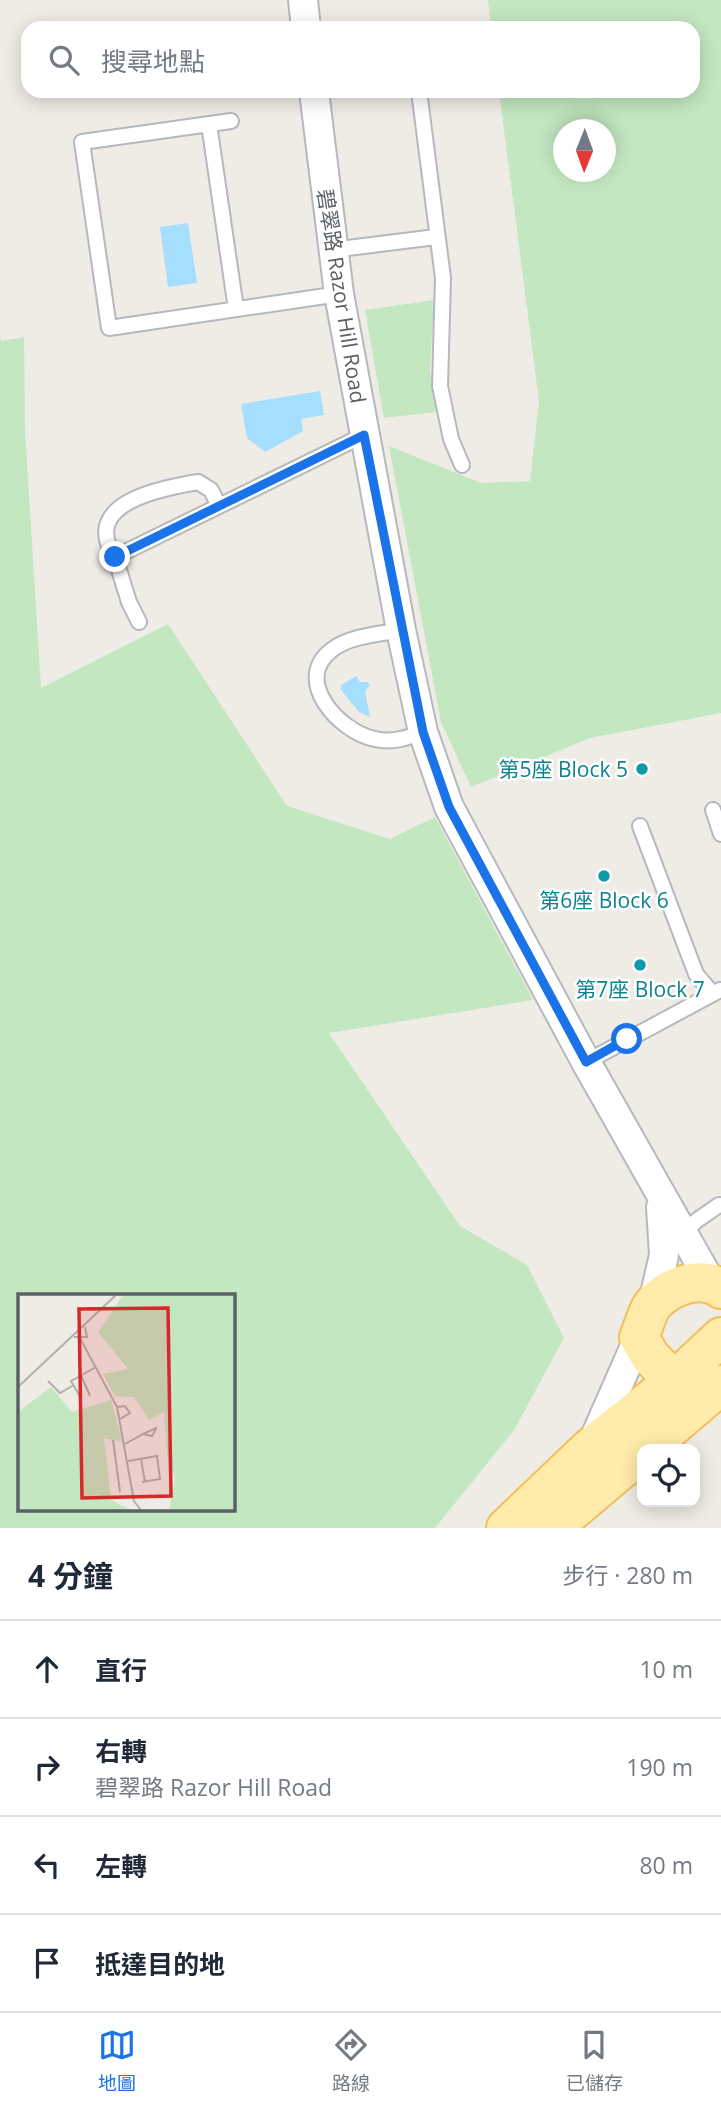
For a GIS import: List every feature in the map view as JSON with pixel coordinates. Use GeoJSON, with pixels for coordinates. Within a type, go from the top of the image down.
{"type":"FeatureCollection","features":[{"type":"Feature","properties":{"kind":"main road"},"geometry":{"type":"LineString","coordinates":[[674,1381],[650,1356],[652,1303],[679,1287],[715,1285]]}},
{"type":"Feature","properties":{"kind":"main road"},"geometry":{"type":"LineString","coordinates":[[506,1528],[591,1447],[674,1381],[721,1337]]}},
{"type":"Feature","properties":{"kind":"main road"},"geometry":{"type":"LineString","coordinates":[[674,1381],[721,1367]]}},
{"type":"Feature","properties":{"kind":"main road"},"geometry":{"type":"LineString","coordinates":[[652,1444],[721,1385]]}},
{"type":"Feature","properties":{"kind":"main road"},"geometry":{"type":"LineString","coordinates":[[552,1528],[637,1457]]}},
{"type":"Feature","properties":{"kind":"street"},"geometry":{"type":"LineString","coordinates":[[303,0],[305,21]]}},
{"type":"Feature","properties":{"kind":"street","name":"碧翠路 Razor Hill Road"},"geometry":{"type":"LineString","coordinates":[[315,98],[332,250],[364,435],[423,732],[449,807],[659,1194],[715,1285]]}},
{"type":"Feature","properties":{"kind":"street","name":"碧翠路 Razor Hill Road"},"geometry":{"type":"LineString","coordinates":[[591,1447],[652,1303],[665,1235],[659,1194]]}},
{"type":"Feature","properties":{"kind":"lane"},"geometry":{"type":"LineString","coordinates":[[420,98],[444,297],[440,386],[447,426],[462,465]]}},
{"type":"Feature","properties":{"kind":"lane"},"geometry":{"type":"LineString","coordinates":[[231,121],[82,142],[109,328],[340,294]]}},
{"type":"Feature","properties":{"kind":"lane"},"geometry":{"type":"LineString","coordinates":[[209,124],[236,309]]}},
{"type":"Feature","properties":{"kind":"lane"},"geometry":{"type":"LineString","coordinates":[[332,250],[436,237]]}},
{"type":"Feature","properties":{"kind":"lane"},"geometry":{"type":"LineString","coordinates":[[115,557],[364,435]]}},
{"type":"Feature","properties":{"kind":"lane"},"geometry":{"type":"LineString","coordinates":[[139,622],[106,537],[111,516],[148,491],[198,482],[211,490],[219,506]]}},
{"type":"Feature","properties":{"kind":"lane"},"geometry":{"type":"LineString","coordinates":[[401,630],[335,647],[324,656],[316,682],[319,696],[337,718],[360,735],[388,741],[423,732]]}},
{"type":"Feature","properties":{"kind":"lane"},"geometry":{"type":"LineString","coordinates":[[713,810],[721,834]]}},
{"type":"Feature","properties":{"kind":"lane"},"geometry":{"type":"LineString","coordinates":[[586,1062],[717,991],[696,974],[640,826]]}},
{"type":"Feature","properties":{"kind":"lane"},"geometry":{"type":"LineString","coordinates":[[652,1303],[682,1234],[719,1205]]}},
{"type":"Feature","properties":{"kind":"green space"},"geometry":{"type":"Polygon","coordinates":[[[488,0],[721,0],[721,713],[590,738],[471,787],[441,722],[389,446],[481,483],[530,481],[539,401],[500,98],[700,98],[700,21],[490,21],[488,0]]]}},
{"type":"Feature","properties":{"kind":"green space"},"geometry":{"type":"Polygon","coordinates":[[[434,300],[430,371],[436,412],[384,418],[365,310],[434,300]]]}},
{"type":"Feature","properties":{"kind":"green space"},"geometry":{"type":"Polygon","coordinates":[[[0,334],[1,341],[24,337],[25,430],[41,688],[168,624],[287,806],[390,839],[435,817],[533,1000],[329,1033],[460,1226],[527,1265],[564,1338],[514,1430],[435,1528],[0,1528],[0,334]]]}},
{"type":"Feature","properties":{"kind":"water"},"geometry":{"type":"Polygon","coordinates":[[[188,223],[197,283],[168,287],[160,227],[188,223]]]}},
{"type":"Feature","properties":{"kind":"water"},"geometry":{"type":"Polygon","coordinates":[[[320,391],[324,415],[301,419],[303,431],[265,452],[247,438],[241,404],[320,391]]]}},
{"type":"Feature","properties":{"kind":"water"},"geometry":{"type":"Polygon","coordinates":[[[356,676],[360,682],[370,685],[365,692],[370,717],[359,712],[341,690],[341,685],[356,676]]]}},
{"type":"Feature","properties":{"kind":"place","name":"第5座 Block 5"},"geometry":{"type":"Point","coordinates":[642,769]}},
{"type":"Feature","properties":{"kind":"place","name":"第6座 Block 6"},"geometry":{"type":"Point","coordinates":[604,876]}},
{"type":"Feature","properties":{"kind":"place","name":"第7座 Block 7"},"geometry":{"type":"Point","coordinates":[640,965]}},
{"type":"Feature","properties":{"kind":"route"},"geometry":{"type":"LineString","coordinates":[[115,557],[364,435],[423,732],[449,807],[586,1062],[627,1039]]}}]}
